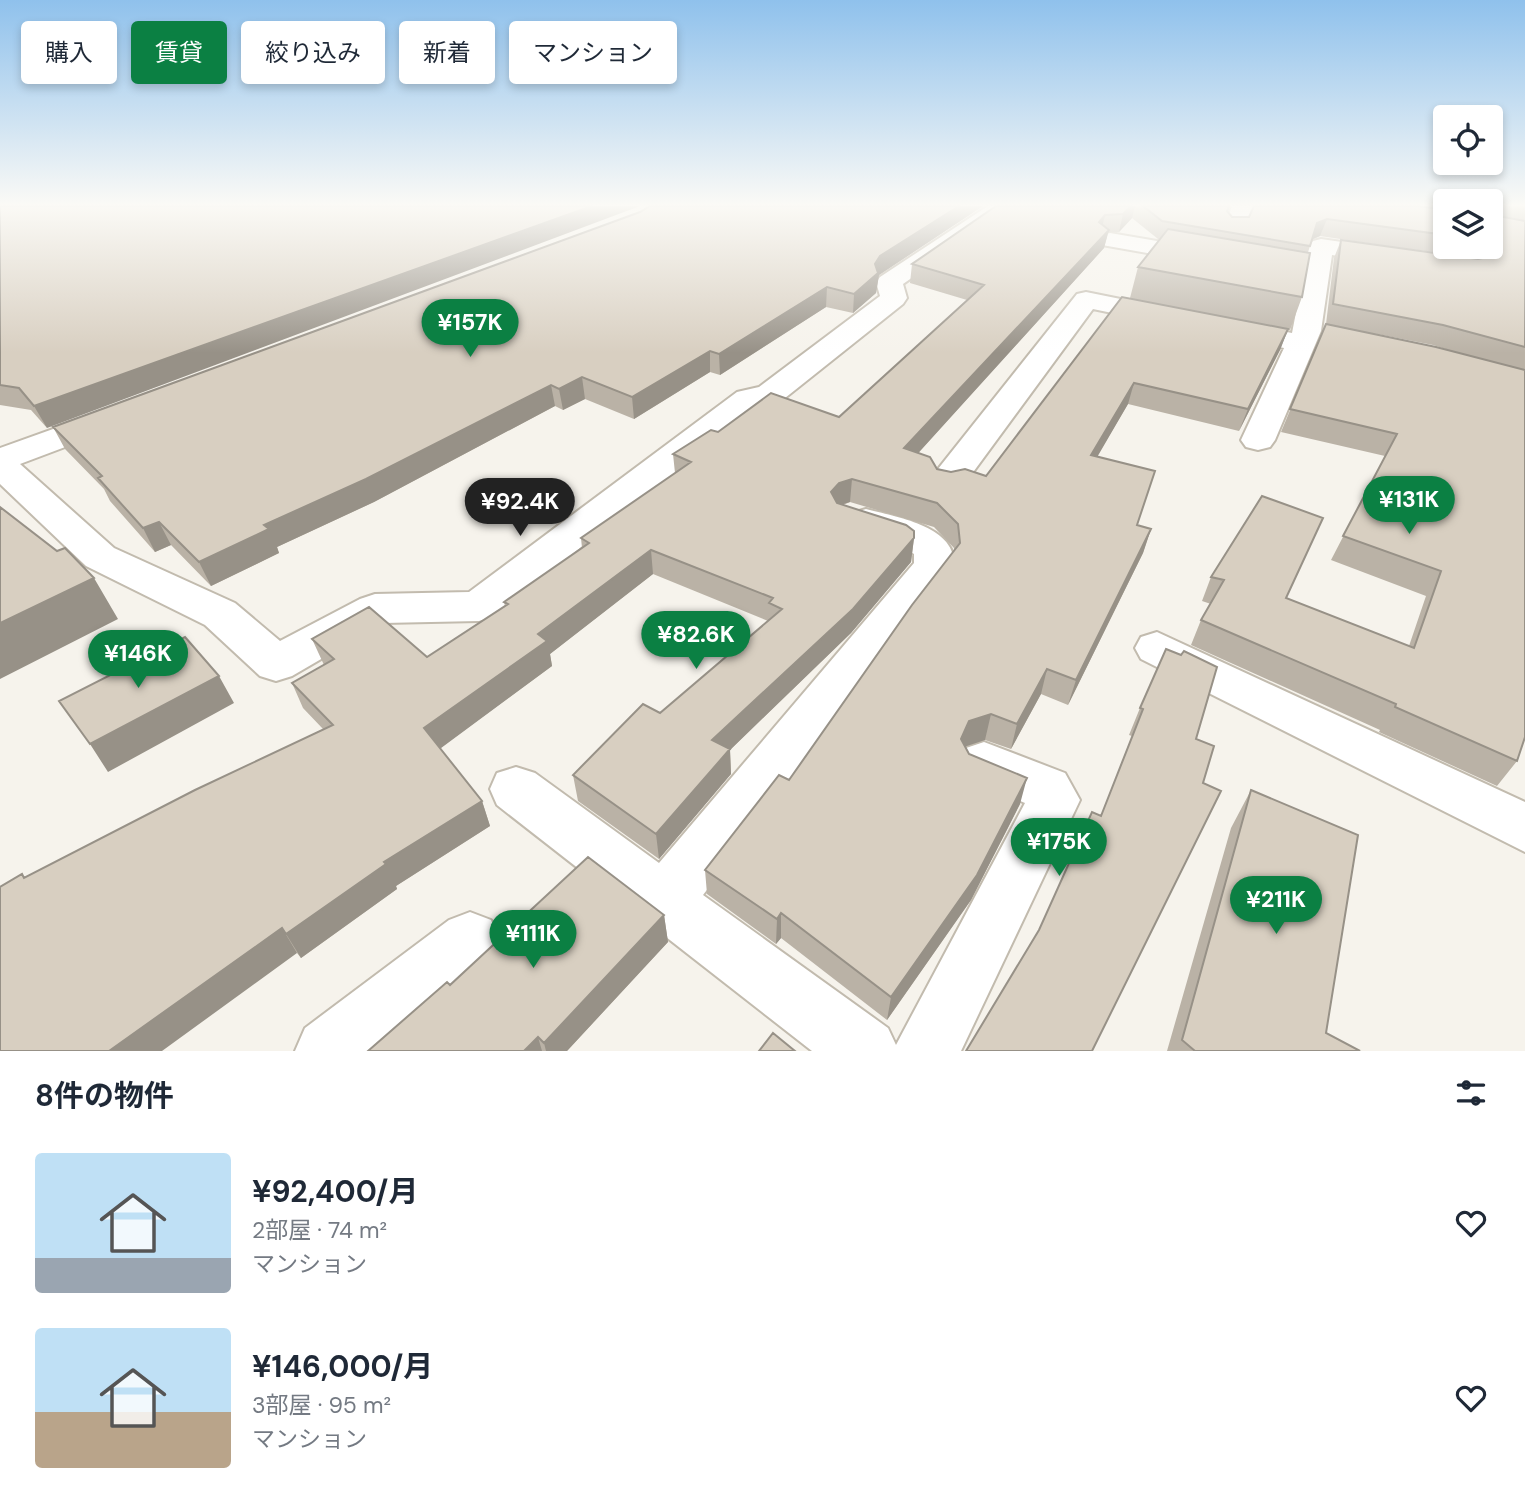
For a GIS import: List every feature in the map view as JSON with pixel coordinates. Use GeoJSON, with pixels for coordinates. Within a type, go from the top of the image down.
{"type":"FeatureCollection","features":[{"type":"Feature","properties":{"kind":"street"},"geometry":{"type":"LineString","coordinates":[[129,411],[0,463],[100,557],[220,614],[276,664],[375,609],[479,606],[748,399],[769,395],[894,298],[888,282],[929,255]]}},
{"type":"Feature","properties":{"kind":"street"},"geometry":{"type":"LineString","coordinates":[[1195,255],[1234,262]]}},
{"type":"Feature","properties":{"kind":"street"},"geometry":{"type":"LineString","coordinates":[[1258,440],[1313,337],[1319,255]]}},
{"type":"Feature","properties":{"kind":"street"},"geometry":{"type":"LineString","coordinates":[[1381,255],[1468,268],[1465,259]]}},
{"type":"Feature","properties":{"kind":"street"},"geometry":{"type":"LineString","coordinates":[[1289,271],[1316,276]]}},
{"type":"Feature","properties":{"kind":"street"},"geometry":{"type":"LineString","coordinates":[[947,482],[1086,300],[1200,323],[1313,337]]}},
{"type":"Feature","properties":{"kind":"street"},"geometry":{"type":"LineString","coordinates":[[664,900],[934,566],[935,556],[925,542],[850,517]]}},
{"type":"Feature","properties":{"kind":"street"},"geometry":{"type":"LineString","coordinates":[[1157,648],[1525,828]]}},
{"type":"Feature","properties":{"kind":"street"},"geometry":{"type":"LineString","coordinates":[[926,1051],[1054,803],[1053,796],[1046,788],[985,763]]}},
{"type":"Feature","properties":{"kind":"street"},"geometry":{"type":"LineString","coordinates":[[516,789],[865,1051]]}},
{"type":"Feature","properties":{"kind":"street"},"geometry":{"type":"LineString","coordinates":[[328,1051],[470,941]]}},
{"type":"Feature","properties":{"kind":"building"},"geometry":{"type":"Polygon","coordinates":[[[0,255],[455,255],[34,406],[19,388],[0,385],[0,255]]]}},
{"type":"Feature","properties":{"kind":"building"},"geometry":{"type":"Polygon","coordinates":[[[522,255],[882,255],[875,264],[878,273],[854,294],[827,287],[719,354],[710,351],[632,397],[582,377],[559,389],[551,385],[366,479],[264,525],[269,529],[199,562],[159,522],[143,528],[98,478],[102,476],[53,427],[522,255]]]}},
{"type":"Feature","properties":{"kind":"building"},"geometry":{"type":"Polygon","coordinates":[[[925,255],[1085,255],[904,448],[930,457],[937,469],[951,472],[965,469],[986,476],[1122,297],[1288,329],[1248,409],[1134,383],[1091,455],[1155,471],[1137,525],[1151,529],[1076,680],[1047,669],[1017,724],[991,714],[969,721],[961,739],[969,754],[1027,778],[977,875],[891,997],[781,913],[777,919],[705,870],[779,775],[789,780],[912,605],[960,543],[958,524],[937,503],[852,479],[839,483],[831,492],[837,503],[906,525],[914,531],[914,538],[853,609],[712,740],[730,749],[656,834],[573,775],[643,704],[660,713],[782,609],[769,603],[773,598],[651,550],[538,634],[547,641],[424,728],[482,801],[384,862],[386,864],[286,934],[282,928],[109,1051],[0,1051],[0,887],[22,874],[24,878],[195,790],[333,725],[292,683],[334,659],[312,639],[369,607],[427,657],[508,604],[504,602],[589,543],[581,538],[691,462],[673,454],[711,430],[718,432],[771,393],[839,417],[984,285],[912,264],[925,255]]]}},
{"type":"Feature","properties":{"kind":"building"},"geometry":{"type":"Polygon","coordinates":[[[1147,255],[1310,255],[1302,297],[1138,267],[1147,255]]]}},
{"type":"Feature","properties":{"kind":"building"},"geometry":{"type":"Polygon","coordinates":[[[1339,255],[1433,255],[1433,259],[1503,259],[1503,255],[1525,255],[1525,347],[1443,325],[1333,304],[1339,255]]]}},
{"type":"Feature","properties":{"kind":"building"},"geometry":{"type":"Polygon","coordinates":[[[1326,324],[1436,347],[1525,370],[1525,737],[1517,761],[1395,707],[1396,704],[1201,620],[1224,580],[1211,577],[1262,496],[1323,518],[1286,598],[1414,648],[1441,571],[1343,536],[1397,434],[1290,409],[1326,324]]]}},
{"type":"Feature","properties":{"kind":"building"},"geometry":{"type":"Polygon","coordinates":[[[0,507],[57,551],[65,548],[94,578],[0,623],[0,507]]]}},
{"type":"Feature","properties":{"kind":"building"},"geometry":{"type":"Polygon","coordinates":[[[185,637],[219,676],[90,744],[59,701],[185,637]]]}},
{"type":"Feature","properties":{"kind":"building"},"geometry":{"type":"Polygon","coordinates":[[[1166,649],[1181,655],[1184,651],[1217,667],[1196,739],[1214,746],[1203,783],[1221,791],[1092,1051],[966,1051],[1039,930],[1092,812],[1101,816],[1143,709],[1140,708],[1166,649]]]}},
{"type":"Feature","properties":{"kind":"building"},"geometry":{"type":"Polygon","coordinates":[[[1251,790],[1358,835],[1326,1033],[1360,1051],[1195,1051],[1182,1040],[1251,790]]]}},
{"type":"Feature","properties":{"kind":"building"},"geometry":{"type":"Polygon","coordinates":[[[588,857],[664,915],[544,1043],[538,1037],[524,1051],[368,1051],[447,982],[450,985],[588,857]]]}},
{"type":"Feature","properties":{"kind":"building"},"geometry":{"type":"Polygon","coordinates":[[[773,1033],[795,1051],[759,1051],[773,1033]]]}}]}
